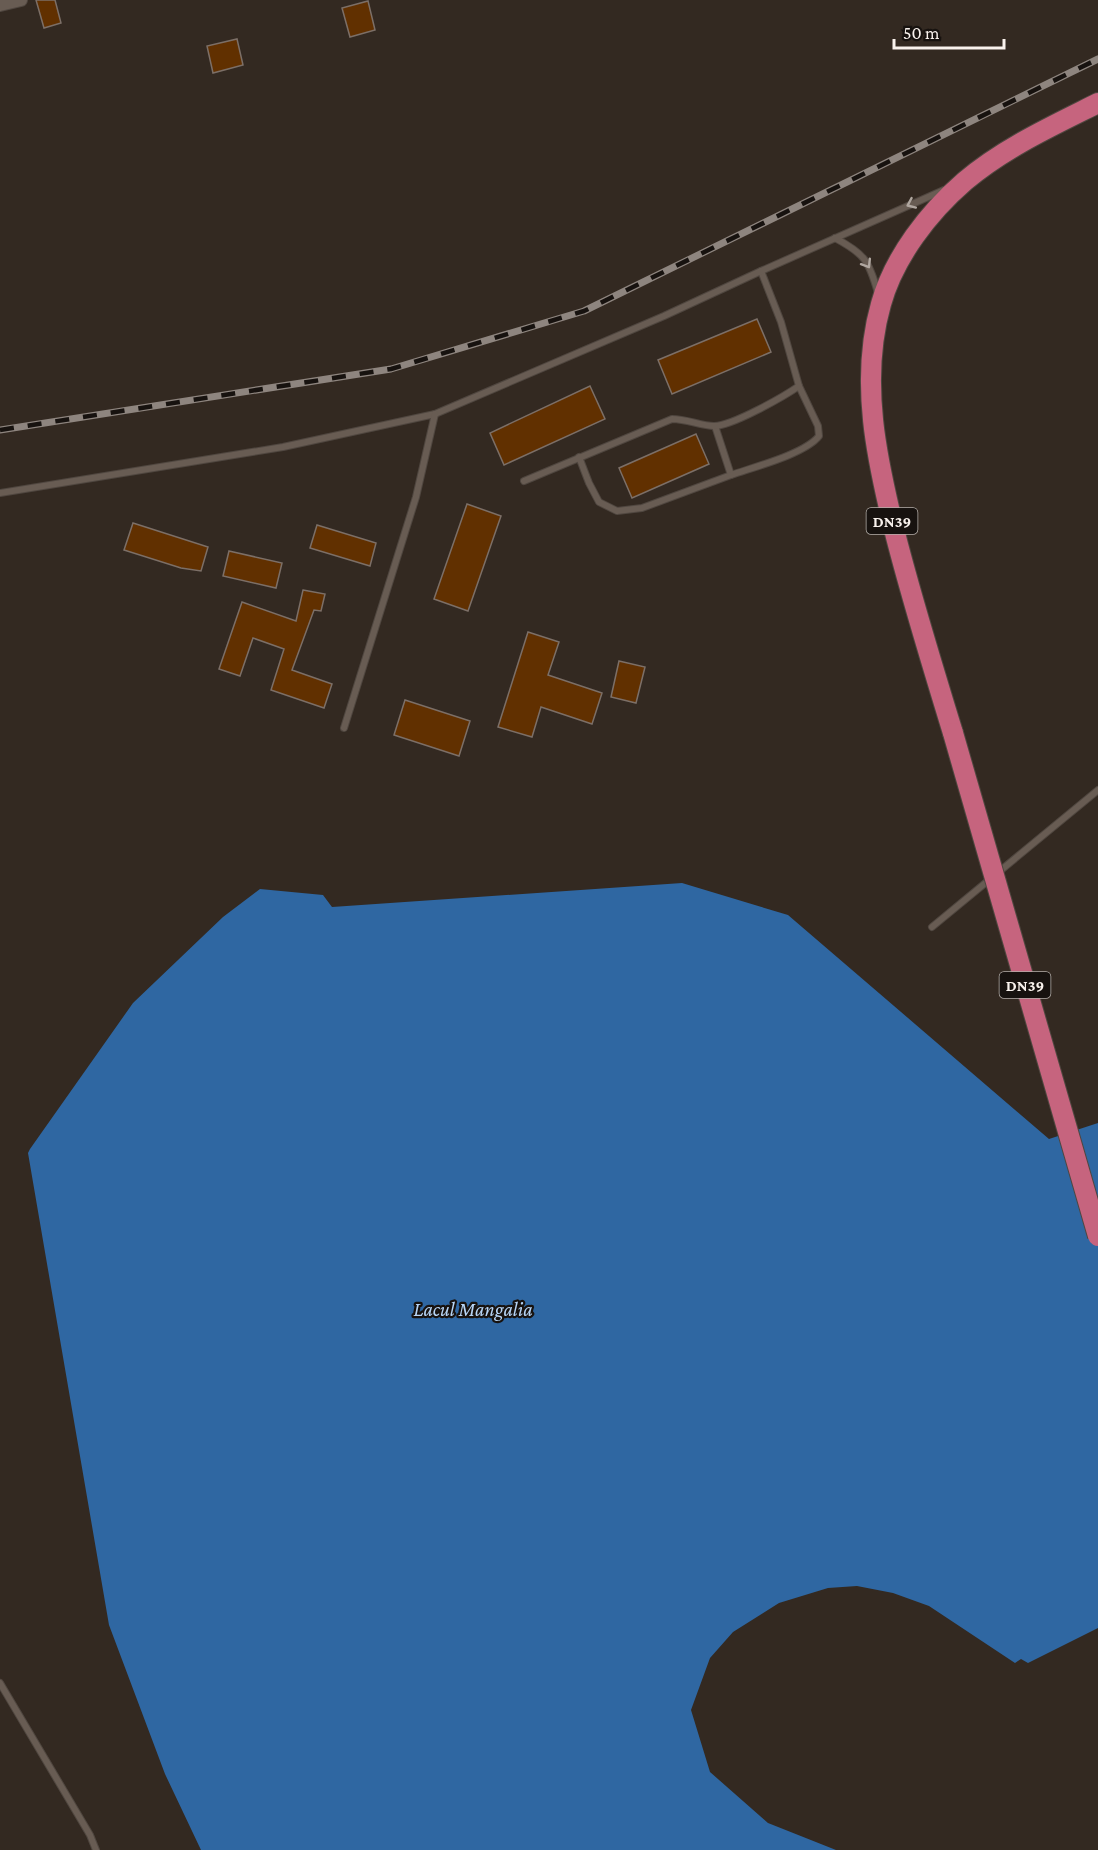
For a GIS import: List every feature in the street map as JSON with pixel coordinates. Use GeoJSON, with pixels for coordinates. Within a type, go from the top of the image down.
{"type":"FeatureCollection","features":[{"type":"Feature","properties":{"kind":"highway","name":"DN39"},"geometry":{"type":"LineString","coordinates":[[1098,104],[1002,154],[965,181],[933,213],[904,253],[888,285],[874,335],[871,377],[872,414],[878,455],[906,578],[1098,1236]]}},
{"type":"Feature","properties":{"kind":"street"},"geometry":{"type":"LineString","coordinates":[[0,6],[21,0]]}},
{"type":"Feature","properties":{"kind":"lane"},"geometry":{"type":"LineString","coordinates":[[0,494],[283,447],[435,414],[965,181]]}},
{"type":"Feature","properties":{"kind":"lane"},"geometry":{"type":"LineString","coordinates":[[835,238],[852,248],[870,266],[881,304]]}},
{"type":"Feature","properties":{"kind":"lane"},"geometry":{"type":"LineString","coordinates":[[579,457],[599,502],[616,510],[642,508],[798,451],[814,443],[819,436],[818,426],[799,386],[781,322],[761,271]]}},
{"type":"Feature","properties":{"kind":"lane"},"geometry":{"type":"LineString","coordinates":[[524,481],[672,419],[685,419],[715,426],[760,409],[799,386]]}},
{"type":"Feature","properties":{"kind":"lane"},"geometry":{"type":"LineString","coordinates":[[344,728],[416,497],[435,414]]}},
{"type":"Feature","properties":{"kind":"lane"},"geometry":{"type":"LineString","coordinates":[[715,426],[731,475]]}},
{"type":"Feature","properties":{"kind":"lane"},"geometry":{"type":"LineString","coordinates":[[932,927],[1098,790]]}},
{"type":"Feature","properties":{"kind":"lane"},"geometry":{"type":"LineString","coordinates":[[0,1683],[90,1835],[96,1850]]}},
{"type":"Feature","properties":{"kind":"water","name":"Lacul Mangalia"},"geometry":{"type":"Polygon","coordinates":[[[682,883],[788,915],[1049,1139],[1098,1123],[1098,1628],[1028,1663],[1021,1659],[1015,1663],[929,1606],[893,1593],[857,1586],[828,1588],[779,1603],[733,1632],[710,1658],[691,1710],[710,1772],[768,1823],[836,1850],[201,1850],[165,1774],[109,1625],[28,1153],[133,1003],[223,917],[260,889],[323,895],[332,907],[682,883]]]}},
{"type":"Feature","properties":{"kind":"building"},"geometry":{"type":"Polygon","coordinates":[[[36,0],[55,0],[61,23],[44,28],[36,0]]]}},
{"type":"Feature","properties":{"kind":"building"},"geometry":{"type":"Polygon","coordinates":[[[368,1],[375,30],[350,37],[342,8],[368,1]]]}},
{"type":"Feature","properties":{"kind":"building"},"geometry":{"type":"Polygon","coordinates":[[[237,39],[243,65],[213,73],[207,46],[237,39]]]}},
{"type":"Feature","properties":{"kind":"building"},"geometry":{"type":"Polygon","coordinates":[[[757,319],[771,352],[672,394],[658,360],[757,319]]]}},
{"type":"Feature","properties":{"kind":"building"},"geometry":{"type":"Polygon","coordinates":[[[590,386],[605,419],[504,465],[490,433],[590,386]]]}},
{"type":"Feature","properties":{"kind":"building"},"geometry":{"type":"Polygon","coordinates":[[[696,434],[709,464],[632,498],[619,468],[696,434]]]}},
{"type":"Feature","properties":{"kind":"building"},"geometry":{"type":"Polygon","coordinates":[[[467,504],[501,516],[468,611],[434,599],[467,504]]]}},
{"type":"Feature","properties":{"kind":"building"},"geometry":{"type":"Polygon","coordinates":[[[133,523],[208,547],[201,571],[181,568],[124,550],[133,523]]]}},
{"type":"Feature","properties":{"kind":"building"},"geometry":{"type":"Polygon","coordinates":[[[317,525],[376,543],[370,566],[310,548],[317,525]]]}},
{"type":"Feature","properties":{"kind":"building"},"geometry":{"type":"Polygon","coordinates":[[[229,551],[282,563],[276,588],[223,576],[229,551]]]}},
{"type":"Feature","properties":{"kind":"building"},"geometry":{"type":"Polygon","coordinates":[[[303,590],[325,594],[321,611],[314,610],[292,670],[332,684],[324,708],[271,690],[284,649],[253,638],[240,676],[219,669],[242,602],[296,621],[303,590]]]}},
{"type":"Feature","properties":{"kind":"building"},"geometry":{"type":"Polygon","coordinates":[[[528,632],[559,642],[548,675],[602,693],[592,724],[541,707],[532,737],[498,727],[528,632]]]}},
{"type":"Feature","properties":{"kind":"building"},"geometry":{"type":"Polygon","coordinates":[[[619,661],[645,667],[636,703],[611,697],[619,661]]]}},
{"type":"Feature","properties":{"kind":"building"},"geometry":{"type":"Polygon","coordinates":[[[405,700],[470,721],[459,756],[394,735],[405,700]]]}},
{"type":"Feature","properties":{"kind":"railway"},"geometry":{"type":"LineString","coordinates":[[0,430],[391,369],[584,311],[1098,59]]}}]}
